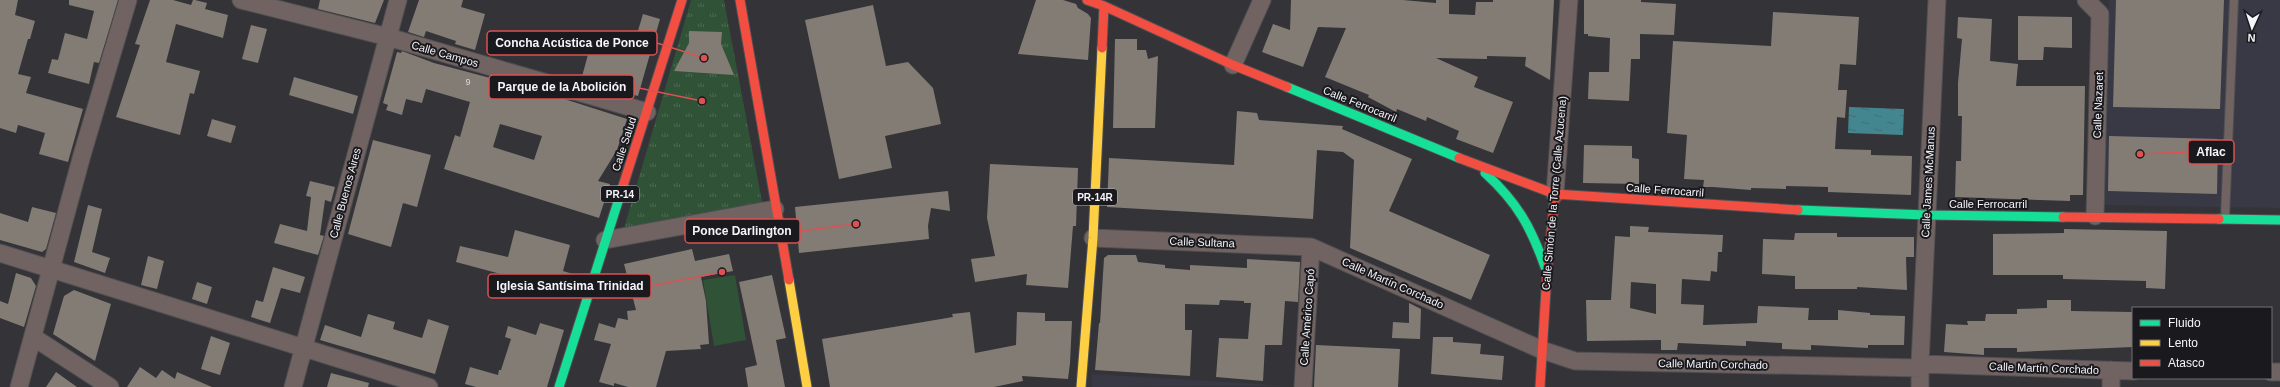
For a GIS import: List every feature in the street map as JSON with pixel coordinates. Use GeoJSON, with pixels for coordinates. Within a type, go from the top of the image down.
{"type":"FeatureCollection","features":[{"type":"Feature","properties":{"kind":"street"},"geometry":{"type":"LineString","coordinates":[[19,387],[34,337],[82,155],[128,0]]}},
{"type":"Feature","properties":{"kind":"street","name":"Calle Campos"},"geometry":{"type":"LineString","coordinates":[[241,0],[388,37],[647,112]]}},
{"type":"Feature","properties":{"kind":"street","name":"Calle Buenos Aires"},"geometry":{"type":"LineString","coordinates":[[293,387],[398,0]]}},
{"type":"Feature","properties":{"kind":"street","name":"Calle Salud"},"geometry":{"type":"LineString","coordinates":[[559,387],[682,0]]}},
{"type":"Feature","properties":{"kind":"street"},"geometry":{"type":"LineString","coordinates":[[740,0],[807,387]]}},
{"type":"Feature","properties":{"kind":"street","name":"Calle Ferrocarril"},"geometry":{"type":"LineString","coordinates":[[1087,0],[1104,3],[1233,65],[1475,164],[1555,194],[1734,207],[1926,215],[2095,216],[2280,220]]}},
{"type":"Feature","properties":{"kind":"street"},"geometry":{"type":"LineString","coordinates":[[1233,65],[1262,0]]}},
{"type":"Feature","properties":{"kind":"street","name":"Calle Simón de la Torre (Calle Azucena)"},"geometry":{"type":"LineString","coordinates":[[1540,387],[1547,272],[1555,194],[1569,0]]}},
{"type":"Feature","properties":{"kind":"street","name":"Calle James McManus"},"geometry":{"type":"LineString","coordinates":[[1920,387],[1926,215],[1937,0]]}},
{"type":"Feature","properties":{"kind":"street","name":"Calle Nazaret"},"geometry":{"type":"LineString","coordinates":[[2086,0],[2101,7],[2095,216]]}},
{"type":"Feature","properties":{"kind":"street","name":"PR-14R"},"geometry":{"type":"LineString","coordinates":[[1081,387],[1093,238],[1104,3]]}},
{"type":"Feature","properties":{"kind":"street"},"geometry":{"type":"LineString","coordinates":[[1475,164],[1508,194],[1521,209],[1532,231],[1547,272]]}},
{"type":"Feature","properties":{"kind":"street"},"geometry":{"type":"LineString","coordinates":[[605,240],[775,209]]}},
{"type":"Feature","properties":{"kind":"street","name":"Calle Sultana"},"geometry":{"type":"LineString","coordinates":[[1093,238],[1311,247]]}},
{"type":"Feature","properties":{"kind":"street","name":"Calle Martín Corchado"},"geometry":{"type":"LineString","coordinates":[[1311,247],[1542,350],[1575,360],[1920,366],[2111,379],[2132,371]]}},
{"type":"Feature","properties":{"kind":"street","name":"Calle Américo Capó"},"geometry":{"type":"LineString","coordinates":[[1303,387],[1311,247]]}},
{"type":"Feature","properties":{"kind":"street"},"geometry":{"type":"LineString","coordinates":[[0,253],[304,349],[430,387]]}},
{"type":"Feature","properties":{"kind":"street"},"geometry":{"type":"LineString","coordinates":[[34,337],[110,387]]}},
{"type":"Feature","properties":{"kind":"lane"},"geometry":{"type":"LineString","coordinates":[[2225,219],[2234,0]]}},
{"type":"Feature","properties":{"kind":"shaded area"},"geometry":{"type":"Polygon","coordinates":[[[2109,0],[2280,0],[2280,208],[2103,205],[2109,0]]]}},
{"type":"Feature","properties":{"kind":"shaded area"},"geometry":{"type":"Polygon","coordinates":[[[1092,374],[1291,386],[1092,387],[1092,374]]]}},
{"type":"Feature","properties":{"kind":"green space"},"geometry":{"type":"Polygon","coordinates":[[[691,0],[724,0],[762,202],[624,228],[691,0]]]}},
{"type":"Feature","properties":{"kind":"green space"},"geometry":{"type":"Polygon","coordinates":[[[735,275],[746,340],[714,346],[703,280],[735,275]]]}},
{"type":"Feature","properties":{"kind":"water"},"geometry":{"type":"Polygon","coordinates":[[[1849,107],[1904,109],[1903,135],[1848,133],[1849,107]]]}},
{"type":"Feature","properties":{"kind":"building"},"geometry":{"type":"Polygon","coordinates":[[[0,0],[18,0],[15,15],[35,21],[18,74],[31,77],[26,93],[83,109],[68,162],[39,154],[45,133],[18,125],[16,133],[0,128],[0,0]]]}},
{"type":"Feature","properties":{"kind":"building"},"geometry":{"type":"Polygon","coordinates":[[[69,0],[118,0],[99,63],[94,62],[89,84],[48,73],[52,59],[58,60],[65,33],[87,39],[94,11],[69,5],[69,0]]]}},
{"type":"Feature","properties":{"kind":"building"},"geometry":{"type":"Polygon","coordinates":[[[150,0],[173,0],[191,5],[193,0],[195,0],[207,3],[205,9],[228,15],[223,38],[176,24],[166,62],[200,71],[194,94],[190,93],[180,135],[116,117],[140,45],[135,44],[150,0]]]}},
{"type":"Feature","properties":{"kind":"building"},"geometry":{"type":"Polygon","coordinates":[[[320,0],[384,0],[375,23],[318,9],[320,0]]]}},
{"type":"Feature","properties":{"kind":"building"},"geometry":{"type":"Polygon","coordinates":[[[419,0],[463,0],[461,7],[485,14],[475,50],[455,44],[456,41],[426,31],[424,37],[408,32],[419,0]]]}},
{"type":"Feature","properties":{"kind":"building"},"geometry":{"type":"Polygon","coordinates":[[[1036,0],[1063,0],[1076,4],[1078,8],[1088,14],[1091,18],[1088,60],[1018,54],[1036,0]]]}},
{"type":"Feature","properties":{"kind":"building"},"geometry":{"type":"Polygon","coordinates":[[[1291,0],[1403,0],[1436,3],[1436,0],[1449,0],[1449,14],[1475,15],[1476,2],[1493,2],[1493,0],[1554,0],[1550,80],[1525,66],[1526,57],[1487,56],[1487,59],[1436,58],[1478,77],[1474,87],[1513,102],[1493,153],[1456,139],[1459,131],[1427,117],[1426,121],[1397,109],[1396,112],[1368,97],[1369,95],[1325,77],[1346,28],[1318,27],[1303,67],[1262,52],[1273,24],[1290,30],[1291,0]]]}},
{"type":"Feature","properties":{"kind":"building"},"geometry":{"type":"Polygon","coordinates":[[[1584,0],[1641,0],[1641,2],[1676,4],[1674,35],[1640,34],[1640,59],[1631,59],[1629,101],[1588,99],[1589,72],[1609,72],[1610,38],[1588,36],[1588,34],[1584,34],[1584,0]]]}},
{"type":"Feature","properties":{"kind":"building"},"geometry":{"type":"Polygon","coordinates":[[[2116,0],[2224,0],[2220,109],[2113,107],[2116,0]]]}},
{"type":"Feature","properties":{"kind":"building"},"geometry":{"type":"Polygon","coordinates":[[[873,5],[886,66],[908,62],[933,88],[941,124],[885,136],[892,168],[839,179],[805,20],[873,5]]]}},
{"type":"Feature","properties":{"kind":"building"},"geometry":{"type":"Polygon","coordinates":[[[1773,12],[1859,17],[1856,65],[1840,64],[1838,90],[1847,90],[1845,118],[1837,117],[1835,149],[1871,150],[1871,155],[1912,156],[1911,195],[1828,192],[1828,187],[1786,186],[1786,189],[1751,188],[1751,190],[1703,187],[1704,180],[1684,179],[1687,135],[1667,133],[1673,41],[1771,46],[1773,12]]]}},
{"type":"Feature","properties":{"kind":"building"},"geometry":{"type":"Polygon","coordinates":[[[643,14],[660,19],[638,96],[581,80],[594,33],[634,44],[643,14]]]}},
{"type":"Feature","properties":{"kind":"building"},"geometry":{"type":"Polygon","coordinates":[[[2018,16],[2072,17],[2072,48],[2044,47],[2043,60],[2018,60],[2018,16]]]}},
{"type":"Feature","properties":{"kind":"building"},"geometry":{"type":"Polygon","coordinates":[[[1958,17],[1992,19],[1990,61],[2018,64],[2016,86],[2085,86],[2083,195],[2070,195],[2070,201],[1955,197],[1956,161],[1961,161],[1962,116],[1958,116],[1958,83],[1962,39],[1957,38],[1958,17]]]}},
{"type":"Feature","properties":{"kind":"building"},"geometry":{"type":"Polygon","coordinates":[[[251,25],[267,29],[258,63],[242,59],[251,25]]]}},
{"type":"Feature","properties":{"kind":"building"},"geometry":{"type":"Polygon","coordinates":[[[689,31],[722,32],[721,44],[734,75],[674,71],[689,43],[689,31]]]}},
{"type":"Feature","properties":{"kind":"building"},"geometry":{"type":"Polygon","coordinates":[[[1115,39],[1137,39],[1137,50],[1146,50],[1148,59],[1158,56],[1155,128],[1113,128],[1115,39]]]}},
{"type":"Feature","properties":{"kind":"building"},"geometry":{"type":"Polygon","coordinates":[[[402,51],[434,63],[494,79],[493,83],[555,96],[627,119],[617,150],[598,181],[610,184],[599,218],[444,169],[455,135],[460,137],[470,102],[426,89],[422,103],[406,99],[402,115],[386,110],[388,105],[383,103],[397,52],[401,53],[402,51]],[[500,124],[493,147],[534,160],[542,136],[500,124]]]}},
{"type":"Feature","properties":{"kind":"building"},"geometry":{"type":"Polygon","coordinates":[[[294,77],[358,96],[353,114],[289,95],[294,77]]]}},
{"type":"Feature","properties":{"kind":"building"},"geometry":{"type":"Polygon","coordinates":[[[1237,111],[1257,113],[1259,120],[1343,126],[1342,129],[1412,159],[1389,211],[1490,255],[1471,300],[1350,248],[1354,160],[1343,152],[1317,150],[1313,219],[1107,207],[1109,158],[1234,165],[1237,111]]]}},
{"type":"Feature","properties":{"kind":"building"},"geometry":{"type":"Polygon","coordinates":[[[212,119],[236,126],[231,143],[207,136],[212,119]]]}},
{"type":"Feature","properties":{"kind":"building"},"geometry":{"type":"Polygon","coordinates":[[[2109,136],[2218,139],[2217,194],[2108,191],[2109,136]]]}},
{"type":"Feature","properties":{"kind":"building"},"geometry":{"type":"Polygon","coordinates":[[[373,140],[431,155],[417,207],[403,203],[391,247],[348,234],[373,140]]]}},
{"type":"Feature","properties":{"kind":"building"},"geometry":{"type":"Polygon","coordinates":[[[1584,145],[1632,146],[1632,158],[1639,159],[1639,184],[1583,183],[1584,145]]]}},
{"type":"Feature","properties":{"kind":"building"},"geometry":{"type":"Polygon","coordinates":[[[990,164],[1078,168],[1076,226],[1073,226],[1068,288],[1026,285],[1027,274],[975,282],[971,259],[995,256],[987,218],[990,164]]]}},
{"type":"Feature","properties":{"kind":"building"},"geometry":{"type":"Polygon","coordinates":[[[310,181],[335,187],[331,202],[325,200],[320,235],[324,236],[318,255],[274,243],[280,224],[307,231],[311,197],[306,196],[310,181]]]}},
{"type":"Feature","properties":{"kind":"building"},"geometry":{"type":"Polygon","coordinates":[[[948,191],[950,211],[931,208],[928,226],[929,239],[799,253],[795,207],[948,191]]]}},
{"type":"Feature","properties":{"kind":"building"},"geometry":{"type":"Polygon","coordinates":[[[88,205],[102,209],[92,252],[110,258],[105,273],[74,262],[88,205]]]}},
{"type":"Feature","properties":{"kind":"building"},"geometry":{"type":"Polygon","coordinates":[[[32,207],[56,213],[46,249],[42,252],[0,240],[0,213],[28,222],[32,207]]]}},
{"type":"Feature","properties":{"kind":"building"},"geometry":{"type":"Polygon","coordinates":[[[1630,226],[1649,227],[1648,232],[1723,235],[1722,252],[1718,252],[1717,272],[1711,271],[1710,281],[1682,279],[1681,304],[1704,305],[1703,325],[1757,323],[1758,306],[1809,308],[1808,320],[1838,320],[1838,310],[1870,313],[1870,315],[1905,316],[1904,345],[1868,345],[1868,348],[1811,345],[1811,350],[1782,349],[1782,343],[1746,341],[1746,346],[1678,343],[1677,350],[1661,350],[1661,340],[1587,341],[1586,300],[1611,300],[1615,236],[1630,237],[1630,226]],[[1631,282],[1630,308],[1656,314],[1656,284],[1631,282]]]}},
{"type":"Feature","properties":{"kind":"building"},"geometry":{"type":"Polygon","coordinates":[[[2064,229],[2167,231],[2165,289],[2146,288],[2146,281],[2063,279],[2063,275],[1993,275],[1993,234],[2064,233],[2064,229]]]}},
{"type":"Feature","properties":{"kind":"building"},"geometry":{"type":"Polygon","coordinates":[[[515,230],[570,245],[563,271],[573,274],[568,292],[456,262],[460,246],[508,257],[515,230]]]}},
{"type":"Feature","properties":{"kind":"building"},"geometry":{"type":"Polygon","coordinates":[[[1795,233],[1837,233],[1837,237],[1914,237],[1914,257],[1906,257],[1907,290],[1857,287],[1857,289],[1795,289],[1795,276],[1762,274],[1763,239],[1794,240],[1795,233]]]}},
{"type":"Feature","properties":{"kind":"building"},"geometry":{"type":"Polygon","coordinates":[[[692,249],[695,261],[729,254],[733,271],[701,277],[706,301],[709,344],[700,345],[701,349],[666,351],[656,387],[628,387],[614,383],[614,386],[599,382],[611,344],[594,340],[599,323],[615,328],[618,318],[628,320],[627,311],[636,310],[624,264],[692,249]]]}},
{"type":"Feature","properties":{"kind":"building"},"geometry":{"type":"Polygon","coordinates":[[[1108,255],[1136,255],[1138,262],[1165,265],[1165,268],[1190,270],[1190,265],[1247,268],[1247,259],[1300,262],[1298,302],[1285,301],[1282,345],[1265,345],[1263,381],[1216,377],[1219,338],[1248,339],[1251,303],[1244,303],[1244,301],[1220,300],[1219,305],[1185,304],[1185,330],[1192,330],[1190,376],[1095,370],[1100,323],[1104,258],[1108,255]]]}},
{"type":"Feature","properties":{"kind":"building"},"geometry":{"type":"Polygon","coordinates":[[[148,256],[164,261],[157,289],[141,285],[148,256]]]}},
{"type":"Feature","properties":{"kind":"building"},"geometry":{"type":"Polygon","coordinates":[[[273,267],[305,277],[300,293],[281,288],[270,323],[251,317],[256,300],[263,302],[273,267]]]}},
{"type":"Feature","properties":{"kind":"building"},"geometry":{"type":"Polygon","coordinates":[[[16,273],[31,278],[36,286],[24,327],[0,318],[0,301],[8,304],[16,273]]]}},
{"type":"Feature","properties":{"kind":"building"},"geometry":{"type":"Polygon","coordinates":[[[772,275],[786,338],[776,340],[785,387],[748,387],[745,368],[757,365],[739,282],[772,275]]]}},
{"type":"Feature","properties":{"kind":"building"},"geometry":{"type":"Polygon","coordinates":[[[197,282],[212,287],[207,304],[192,299],[197,282]]]}},
{"type":"Feature","properties":{"kind":"building"},"geometry":{"type":"Polygon","coordinates":[[[74,290],[111,304],[95,361],[53,334],[64,296],[74,290]]]}},
{"type":"Feature","properties":{"kind":"building"},"geometry":{"type":"Polygon","coordinates":[[[2047,300],[2071,300],[2071,311],[2132,312],[2132,347],[2017,352],[2017,348],[1984,348],[1984,355],[1944,352],[1946,324],[1968,325],[1967,321],[1985,321],[1986,314],[2017,314],[2017,309],[2047,308],[2047,300]]]}},
{"type":"Feature","properties":{"kind":"building"},"geometry":{"type":"Polygon","coordinates":[[[1409,303],[1421,309],[1420,339],[1392,338],[1393,322],[1409,323],[1409,303]]]}},
{"type":"Feature","properties":{"kind":"building"},"geometry":{"type":"Polygon","coordinates":[[[970,312],[975,353],[1016,345],[1017,312],[1045,313],[1045,321],[1072,321],[1068,379],[1022,376],[1023,381],[994,387],[830,387],[822,339],[953,317],[952,314],[970,312]]]}},
{"type":"Feature","properties":{"kind":"building"},"geometry":{"type":"Polygon","coordinates":[[[368,314],[395,322],[393,329],[422,338],[428,319],[449,326],[435,374],[320,340],[325,325],[361,337],[368,314]]]}},
{"type":"Feature","properties":{"kind":"building"},"geometry":{"type":"Polygon","coordinates":[[[540,323],[564,330],[547,387],[476,387],[465,384],[470,367],[498,375],[511,339],[505,337],[508,326],[536,335],[540,323]]]}},
{"type":"Feature","properties":{"kind":"building"},"geometry":{"type":"Polygon","coordinates":[[[211,336],[230,343],[220,375],[201,369],[211,336]]]}},
{"type":"Feature","properties":{"kind":"building"},"geometry":{"type":"Polygon","coordinates":[[[1433,337],[1453,337],[1453,342],[1481,344],[1480,354],[1504,356],[1502,380],[1431,374],[1433,337]]]}},
{"type":"Feature","properties":{"kind":"building"},"geometry":{"type":"Polygon","coordinates":[[[1316,345],[1400,349],[1398,387],[1314,387],[1316,345]]]}},
{"type":"Feature","properties":{"kind":"building"},"geometry":{"type":"Polygon","coordinates":[[[140,367],[156,378],[162,370],[175,379],[177,372],[212,387],[127,387],[140,367]]]}},
{"type":"Feature","properties":{"kind":"building"},"geometry":{"type":"Polygon","coordinates":[[[56,372],[77,387],[46,387],[56,372]]]}},
{"type":"Feature","properties":{"kind":"building"},"geometry":{"type":"Polygon","coordinates":[[[331,373],[369,383],[368,387],[327,387],[331,373]]]}},
{"type":"Feature","properties":{"kind":"traffic: fast"},"geometry":{"type":"LineString","coordinates":[[1287,87],[1459,158]]}},
{"type":"Feature","properties":{"kind":"traffic: fast"},"geometry":{"type":"LineString","coordinates":[[1485,173],[1506,194],[1522,216],[1545,267]]}},
{"type":"Feature","properties":{"kind":"traffic: fast"},"geometry":{"type":"LineString","coordinates":[[559,387],[623,186]]}},
{"type":"Feature","properties":{"kind":"traffic: fast"},"geometry":{"type":"LineString","coordinates":[[1798,210],[1926,215],[2063,217]]}},
{"type":"Feature","properties":{"kind":"traffic: fast"},"geometry":{"type":"LineString","coordinates":[[2219,219],[2280,220]]}},
{"type":"Feature","properties":{"kind":"traffic: slow"},"geometry":{"type":"LineString","coordinates":[[1081,387],[1093,238],[1102,48]]}},
{"type":"Feature","properties":{"kind":"traffic: slow"},"geometry":{"type":"LineString","coordinates":[[789,280],[807,387]]}},
{"type":"Feature","properties":{"kind":"traffic: jam"},"geometry":{"type":"LineString","coordinates":[[623,186],[682,0]]}},
{"type":"Feature","properties":{"kind":"traffic: jam"},"geometry":{"type":"LineString","coordinates":[[740,0],[789,280]]}},
{"type":"Feature","properties":{"kind":"traffic: jam"},"geometry":{"type":"LineString","coordinates":[[1087,0],[1104,6],[1102,48]]}},
{"type":"Feature","properties":{"kind":"traffic: jam"},"geometry":{"type":"LineString","coordinates":[[1104,6],[1233,65],[1287,87]]}},
{"type":"Feature","properties":{"kind":"traffic: jam"},"geometry":{"type":"LineString","coordinates":[[1459,158],[1555,194],[1798,210]]}},
{"type":"Feature","properties":{"kind":"traffic: jam"},"geometry":{"type":"LineString","coordinates":[[1540,387],[1547,273],[1555,194]]}},
{"type":"Feature","properties":{"kind":"traffic: jam"},"geometry":{"type":"LineString","coordinates":[[2063,217],[2219,219]]}},
{"type":"Feature","properties":{"kind":"place","name":"Concha Acústica de Ponce"},"geometry":{"type":"Point","coordinates":[704,58]}},
{"type":"Feature","properties":{"kind":"place","name":"Parque de la Abolición"},"geometry":{"type":"Point","coordinates":[702,101]}},
{"type":"Feature","properties":{"kind":"place","name":"Aflac"},"geometry":{"type":"Point","coordinates":[2140,154]}},
{"type":"Feature","properties":{"kind":"place","name":"Ponce Darlington"},"geometry":{"type":"Point","coordinates":[856,224]}},
{"type":"Feature","properties":{"kind":"place","name":"Iglesia Santísima Trinidad"},"geometry":{"type":"Point","coordinates":[722,272]}}]}
